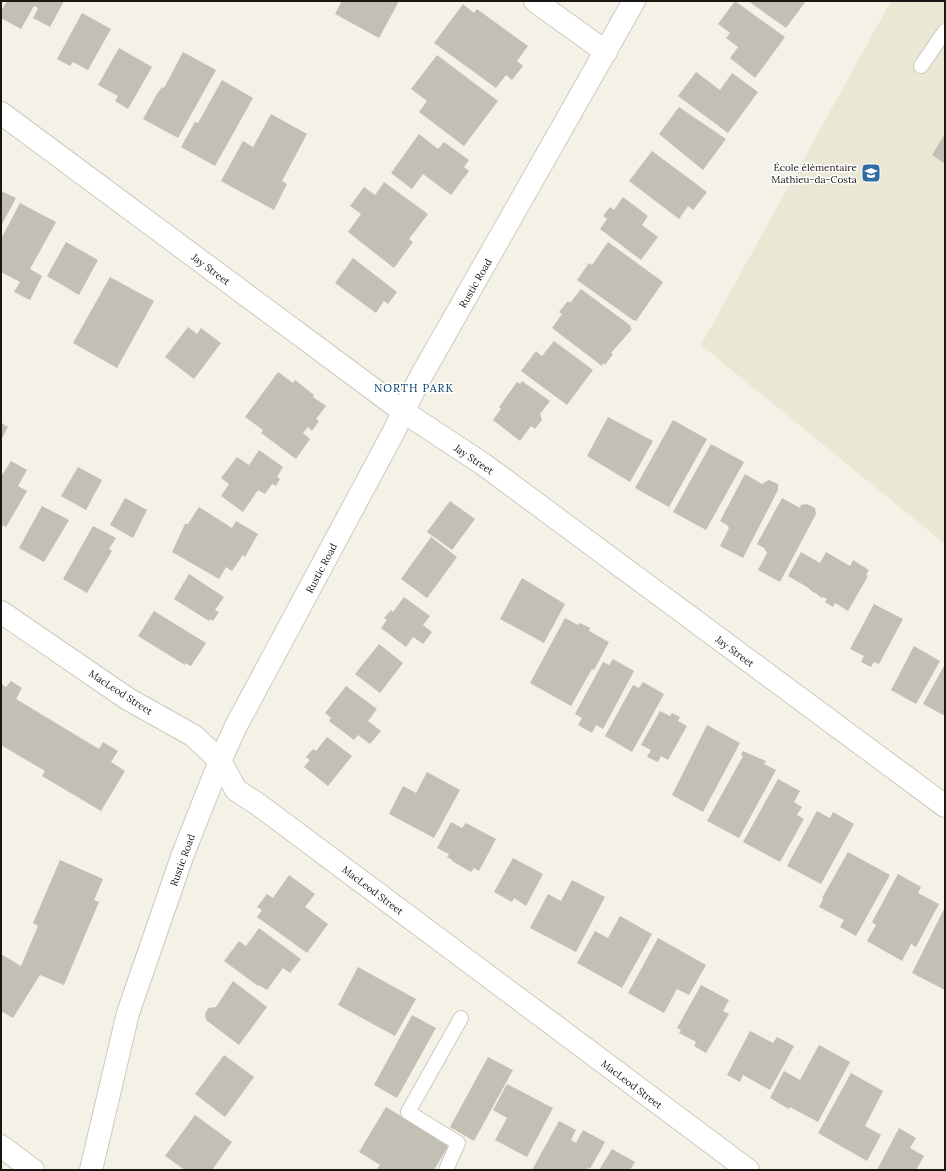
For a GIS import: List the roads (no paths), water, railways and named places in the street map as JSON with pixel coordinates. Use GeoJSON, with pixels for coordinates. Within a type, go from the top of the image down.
{"type":"FeatureCollection","features":[{"type":"Feature","properties":{"kind":"street"},"geometry":{"type":"LineString","coordinates":[[535,1],[606,52]]}},
{"type":"Feature","properties":{"kind":"street","name":"Rustic Road"},"geometry":{"type":"LineString","coordinates":[[91,1170],[128,1013],[183,854],[220,761],[236,726],[404,412],[420,378],[634,1]]}},
{"type":"Feature","properties":{"kind":"street","name":"Jay Street"},"geometry":{"type":"LineString","coordinates":[[1,114],[404,412],[483,464],[945,806]]}},
{"type":"Feature","properties":{"kind":"street","name":"MacLeod Street"},"geometry":{"type":"LineString","coordinates":[[1,612],[128,699],[194,736],[220,761],[236,790],[265,810],[748,1170]]}},
{"type":"Feature","properties":{"kind":"street"},"geometry":{"type":"LineString","coordinates":[[1,1146],[33,1170]]}},
{"type":"Feature","properties":{"kind":"lane"},"geometry":{"type":"LineString","coordinates":[[921,66],[945,31]]}},
{"type":"Feature","properties":{"kind":"lane"},"geometry":{"type":"LineString","coordinates":[[446,1170],[458,1143],[408,1112],[462,1018]]}},
{"type":"Feature","properties":{"kind":"place","name":"École élémentaire Mathieu-da-Costa"},"geometry":{"type":"Point","coordinates":[871,173]}},
{"type":"Feature","properties":{"kind":"district","name":"NORTH PARK"},"geometry":{"type":"Point","coordinates":[414,388]}}]}
